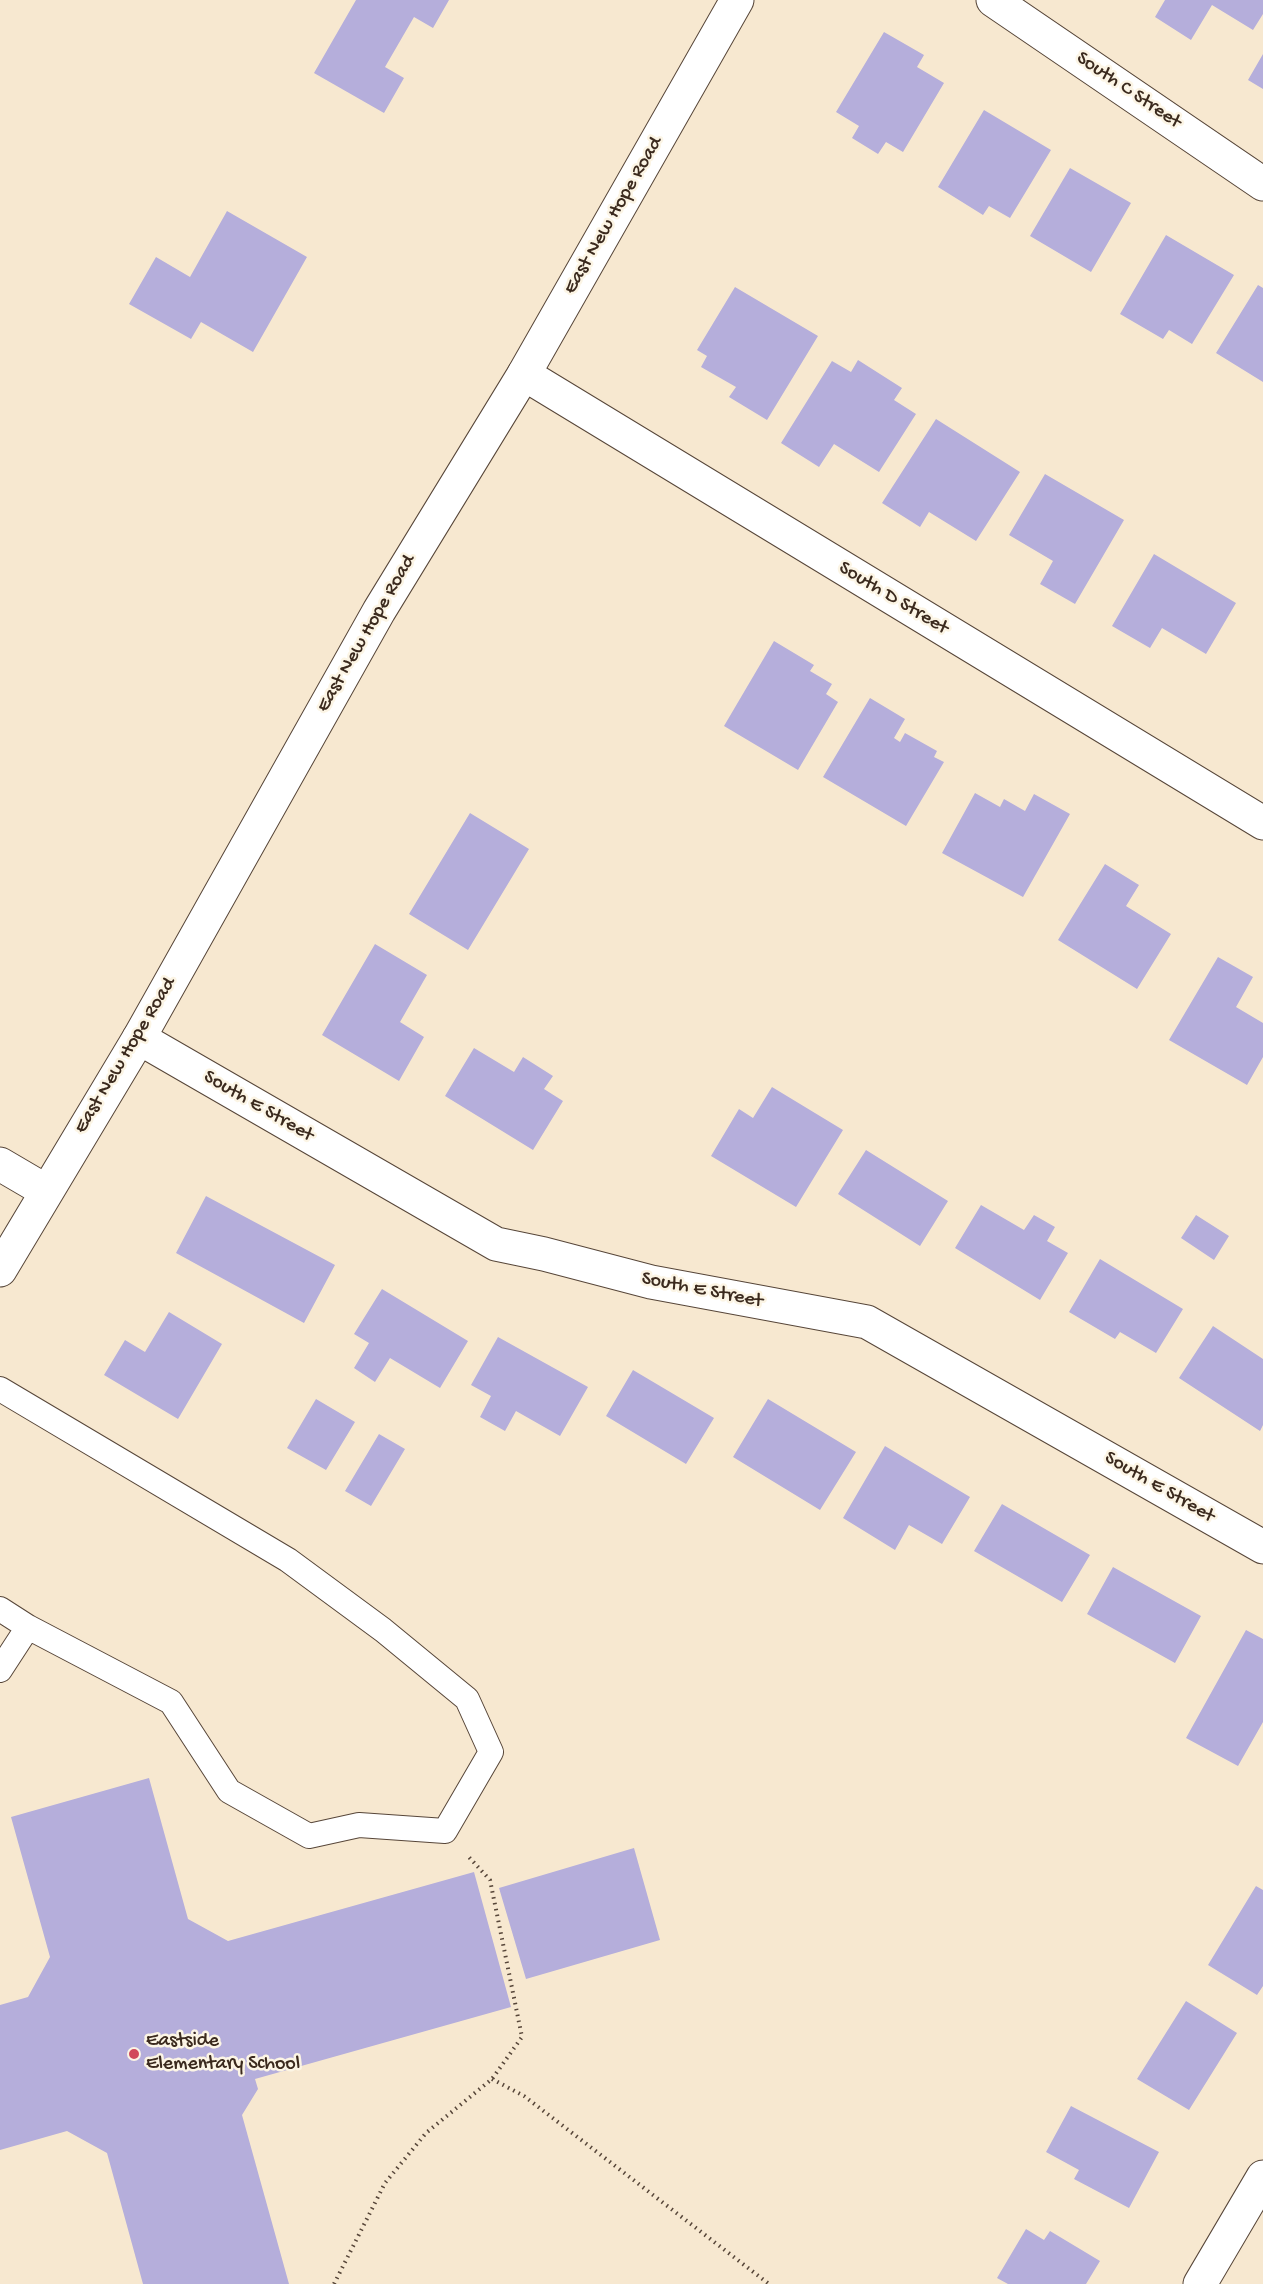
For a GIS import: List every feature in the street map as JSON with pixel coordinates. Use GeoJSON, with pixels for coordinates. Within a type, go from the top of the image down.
{"type":"FeatureCollection","features":[{"type":"Feature","properties":{"kind":"street","name":"East New Hope Road"},"geometry":{"type":"LineString","coordinates":[[0,1270],[139,1038],[379,610],[524,374],[736,0]]}},
{"type":"Feature","properties":{"kind":"street","name":"South C Street"},"geometry":{"type":"LineString","coordinates":[[993,0],[1263,184]]}},
{"type":"Feature","properties":{"kind":"street","name":"South D Street"},"geometry":{"type":"LineString","coordinates":[[524,374],[1263,823]]}},
{"type":"Feature","properties":{"kind":"street","name":"South E Street"},"geometry":{"type":"LineString","coordinates":[[139,1038],[496,1244],[651,1282],[867,1322],[1263,1547]]}},
{"type":"Feature","properties":{"kind":"street"},"geometry":{"type":"LineString","coordinates":[[0,1164],[46,1191]]}},
{"type":"Feature","properties":{"kind":"street"},"geometry":{"type":"LineString","coordinates":[[1200,2284],[1263,2177]]}},
{"type":"Feature","properties":{"kind":"lane"},"geometry":{"type":"LineString","coordinates":[[0,1389],[288,1560],[383,1630],[467,1699],[491,1752],[445,1831],[359,1825],[309,1836],[229,1791],[171,1702],[28,1627],[0,1609]]}},
{"type":"Feature","properties":{"kind":"lane"},"geometry":{"type":"LineString","coordinates":[[0,1670],[28,1627]]}},
{"type":"Feature","properties":{"kind":"path"},"geometry":{"type":"LineString","coordinates":[[334,2284],[385,2183],[426,2133],[492,2079],[522,2037],[490,1880],[445,1831]]}},
{"type":"Feature","properties":{"kind":"path"},"geometry":{"type":"LineString","coordinates":[[492,2079],[524,2096],[769,2284]]}},
{"type":"Feature","properties":{"kind":"building"},"geometry":{"type":"Polygon","coordinates":[[[356,0],[449,0],[433,28],[414,17],[385,67],[404,78],[384,113],[314,73],[356,0]]]}},
{"type":"Feature","properties":{"kind":"building"},"geometry":{"type":"Polygon","coordinates":[[[1165,0],[1263,0],[1263,14],[1253,30],[1212,5],[1191,40],[1155,17],[1165,0]]]}},
{"type":"Feature","properties":{"kind":"building"},"geometry":{"type":"Polygon","coordinates":[[[884,32],[924,55],[917,67],[944,83],[903,152],[886,142],[878,154],[852,138],[859,126],[836,112],[884,32]]]}},
{"type":"Feature","properties":{"kind":"building"},"geometry":{"type":"Polygon","coordinates":[[[1263,54],[1263,89],[1248,80],[1263,54]]]}},
{"type":"Feature","properties":{"kind":"building"},"geometry":{"type":"Polygon","coordinates":[[[984,110],[1051,150],[1010,218],[989,206],[983,215],[938,187],[984,110]]]}},
{"type":"Feature","properties":{"kind":"building"},"geometry":{"type":"Polygon","coordinates":[[[1070,168],[1131,203],[1091,272],[1030,236],[1070,168]]]}},
{"type":"Feature","properties":{"kind":"building"},"geometry":{"type":"Polygon","coordinates":[[[227,211],[307,257],[253,352],[201,322],[191,339],[129,304],[156,257],[190,277],[227,211]]]}},
{"type":"Feature","properties":{"kind":"building"},"geometry":{"type":"Polygon","coordinates":[[[1166,235],[1234,275],[1192,344],[1169,330],[1163,339],[1120,314],[1166,235]]]}},
{"type":"Feature","properties":{"kind":"building"},"geometry":{"type":"Polygon","coordinates":[[[1258,285],[1263,288],[1263,382],[1216,353],[1258,285]]]}},
{"type":"Feature","properties":{"kind":"building"},"geometry":{"type":"Polygon","coordinates":[[[735,287],[818,336],[767,420],[729,397],[736,387],[701,367],[707,356],[697,350],[735,287]]]}},
{"type":"Feature","properties":{"kind":"building"},"geometry":{"type":"Polygon","coordinates":[[[858,360],[902,388],[894,400],[916,414],[879,472],[834,444],[819,467],[781,443],[832,361],[851,372],[858,360]]]}},
{"type":"Feature","properties":{"kind":"building"},"geometry":{"type":"Polygon","coordinates":[[[936,419],[1020,472],[976,541],[929,512],[920,527],[882,503],[936,419]]]}},
{"type":"Feature","properties":{"kind":"building"},"geometry":{"type":"Polygon","coordinates":[[[1045,474],[1124,520],[1075,604],[1040,584],[1053,561],[1009,535],[1045,474]]]}},
{"type":"Feature","properties":{"kind":"building"},"geometry":{"type":"Polygon","coordinates":[[[1154,554],[1236,603],[1206,654],[1162,628],[1150,648],[1112,626],[1154,554]]]}},
{"type":"Feature","properties":{"kind":"building"},"geometry":{"type":"Polygon","coordinates":[[[774,641],[814,665],[810,671],[832,684],[826,694],[838,702],[798,770],[724,726],[774,641]]]}},
{"type":"Feature","properties":{"kind":"building"},"geometry":{"type":"Polygon","coordinates":[[[870,698],[905,719],[894,738],[900,742],[905,733],[937,751],[934,757],[944,762],[906,826],[823,777],[870,698]]]}},
{"type":"Feature","properties":{"kind":"building"},"geometry":{"type":"Polygon","coordinates":[[[975,793],[1000,807],[1004,799],[1025,811],[1034,794],[1070,814],[1023,897],[942,853],[975,793]]]}},
{"type":"Feature","properties":{"kind":"building"},"geometry":{"type":"Polygon","coordinates":[[[470,813],[529,849],[468,950],[409,914],[470,813]]]}},
{"type":"Feature","properties":{"kind":"building"},"geometry":{"type":"Polygon","coordinates":[[[1105,864],[1139,885],[1126,906],[1171,934],[1137,989],[1058,940],[1105,864]]]}},
{"type":"Feature","properties":{"kind":"building"},"geometry":{"type":"Polygon","coordinates":[[[375,944],[427,975],[400,1022],[424,1037],[399,1081],[322,1035],[375,944]]]}},
{"type":"Feature","properties":{"kind":"building"},"geometry":{"type":"Polygon","coordinates":[[[1218,957],[1253,977],[1236,1007],[1263,1023],[1263,1057],[1247,1085],[1169,1040],[1218,957]]]}},
{"type":"Feature","properties":{"kind":"building"},"geometry":{"type":"Polygon","coordinates":[[[474,1048],[514,1072],[523,1057],[553,1076],[544,1089],[563,1101],[533,1150],[445,1096],[474,1048]]]}},
{"type":"Feature","properties":{"kind":"building"},"geometry":{"type":"Polygon","coordinates":[[[772,1087],[843,1130],[796,1207],[711,1156],[739,1109],[753,1118],[772,1087]]]}},
{"type":"Feature","properties":{"kind":"building"},"geometry":{"type":"Polygon","coordinates":[[[866,1150],[948,1201],[920,1246],[838,1194],[866,1150]]]}},
{"type":"Feature","properties":{"kind":"building"},"geometry":{"type":"Polygon","coordinates":[[[206,1196],[335,1265],[304,1323],[176,1253],[206,1196]]]}},
{"type":"Feature","properties":{"kind":"building"},"geometry":{"type":"Polygon","coordinates":[[[981,1205],[1024,1230],[1034,1215],[1055,1227],[1047,1241],[1068,1253],[1040,1300],[955,1248],[981,1205]]]}},
{"type":"Feature","properties":{"kind":"building"},"geometry":{"type":"Polygon","coordinates":[[[1196,1215],[1229,1236],[1214,1260],[1181,1238],[1196,1215]]]}},
{"type":"Feature","properties":{"kind":"building"},"geometry":{"type":"Polygon","coordinates":[[[1100,1259],[1183,1309],[1156,1353],[1120,1332],[1115,1339],[1069,1312],[1100,1259]]]}},
{"type":"Feature","properties":{"kind":"building"},"geometry":{"type":"Polygon","coordinates":[[[382,1289],[468,1341],[440,1388],[390,1358],[375,1382],[354,1368],[369,1343],[354,1334],[382,1289]]]}},
{"type":"Feature","properties":{"kind":"building"},"geometry":{"type":"Polygon","coordinates":[[[169,1312],[222,1344],[178,1419],[104,1375],[125,1340],[145,1352],[169,1312]]]}},
{"type":"Feature","properties":{"kind":"building"},"geometry":{"type":"Polygon","coordinates":[[[1213,1326],[1263,1359],[1263,1425],[1260,1431],[1179,1378],[1213,1326]]]}},
{"type":"Feature","properties":{"kind":"building"},"geometry":{"type":"Polygon","coordinates":[[[498,1337],[588,1387],[560,1436],[516,1411],[505,1431],[480,1417],[491,1396],[471,1385],[498,1337]]]}},
{"type":"Feature","properties":{"kind":"building"},"geometry":{"type":"Polygon","coordinates":[[[633,1370],[714,1418],[686,1464],[606,1416],[633,1370]]]}},
{"type":"Feature","properties":{"kind":"building"},"geometry":{"type":"Polygon","coordinates":[[[316,1399],[355,1422],[326,1470],[287,1448],[316,1399]]]}},
{"type":"Feature","properties":{"kind":"building"},"geometry":{"type":"Polygon","coordinates":[[[768,1399],[856,1452],[820,1510],[733,1457],[768,1399]]]}},
{"type":"Feature","properties":{"kind":"building"},"geometry":{"type":"Polygon","coordinates":[[[379,1434],[405,1449],[371,1506],[345,1491],[379,1434]]]}},
{"type":"Feature","properties":{"kind":"building"},"geometry":{"type":"Polygon","coordinates":[[[885,1446],[970,1497],[942,1544],[909,1525],[895,1550],[843,1518],[885,1446]]]}},
{"type":"Feature","properties":{"kind":"building"},"geometry":{"type":"Polygon","coordinates":[[[1002,1504],[1090,1555],[1062,1602],[974,1551],[1002,1504]]]}},
{"type":"Feature","properties":{"kind":"building"},"geometry":{"type":"Polygon","coordinates":[[[1113,1567],[1201,1616],[1175,1663],[1087,1614],[1113,1567]]]}},
{"type":"Feature","properties":{"kind":"building"},"geometry":{"type":"Polygon","coordinates":[[[1246,1630],[1263,1639],[1263,1722],[1238,1766],[1186,1738],[1246,1630]]]}},
{"type":"Feature","properties":{"kind":"building"},"geometry":{"type":"Polygon","coordinates":[[[149,1778],[188,1919],[228,1941],[474,1872],[511,2007],[255,2079],[258,2089],[242,2115],[289,2284],[143,2284],[107,2153],[67,2131],[0,2150],[0,2005],[28,1997],[50,1957],[11,1817],[149,1778]]]}},
{"type":"Feature","properties":{"kind":"building"},"geometry":{"type":"Polygon","coordinates":[[[634,1848],[660,1940],[526,1979],[499,1888],[634,1848]]]}},
{"type":"Feature","properties":{"kind":"building"},"geometry":{"type":"Polygon","coordinates":[[[1256,1886],[1263,1890],[1263,1986],[1257,1995],[1208,1965],[1256,1886]]]}},
{"type":"Feature","properties":{"kind":"building"},"geometry":{"type":"Polygon","coordinates":[[[1186,2001],[1237,2033],[1189,2110],[1137,2079],[1186,2001]]]}},
{"type":"Feature","properties":{"kind":"building"},"geometry":{"type":"Polygon","coordinates":[[[1071,2106],[1159,2152],[1129,2208],[1074,2179],[1079,2170],[1046,2152],[1071,2106]]]}},
{"type":"Feature","properties":{"kind":"building"},"geometry":{"type":"Polygon","coordinates":[[[1026,2229],[1044,2240],[1050,2231],[1100,2261],[1086,2284],[1008,2284],[997,2278],[1026,2229]]]}},
{"type":"Feature","properties":{"kind":"place","name":"Eastside Elementary School"},"geometry":{"type":"Point","coordinates":[134,2054]}}]}
